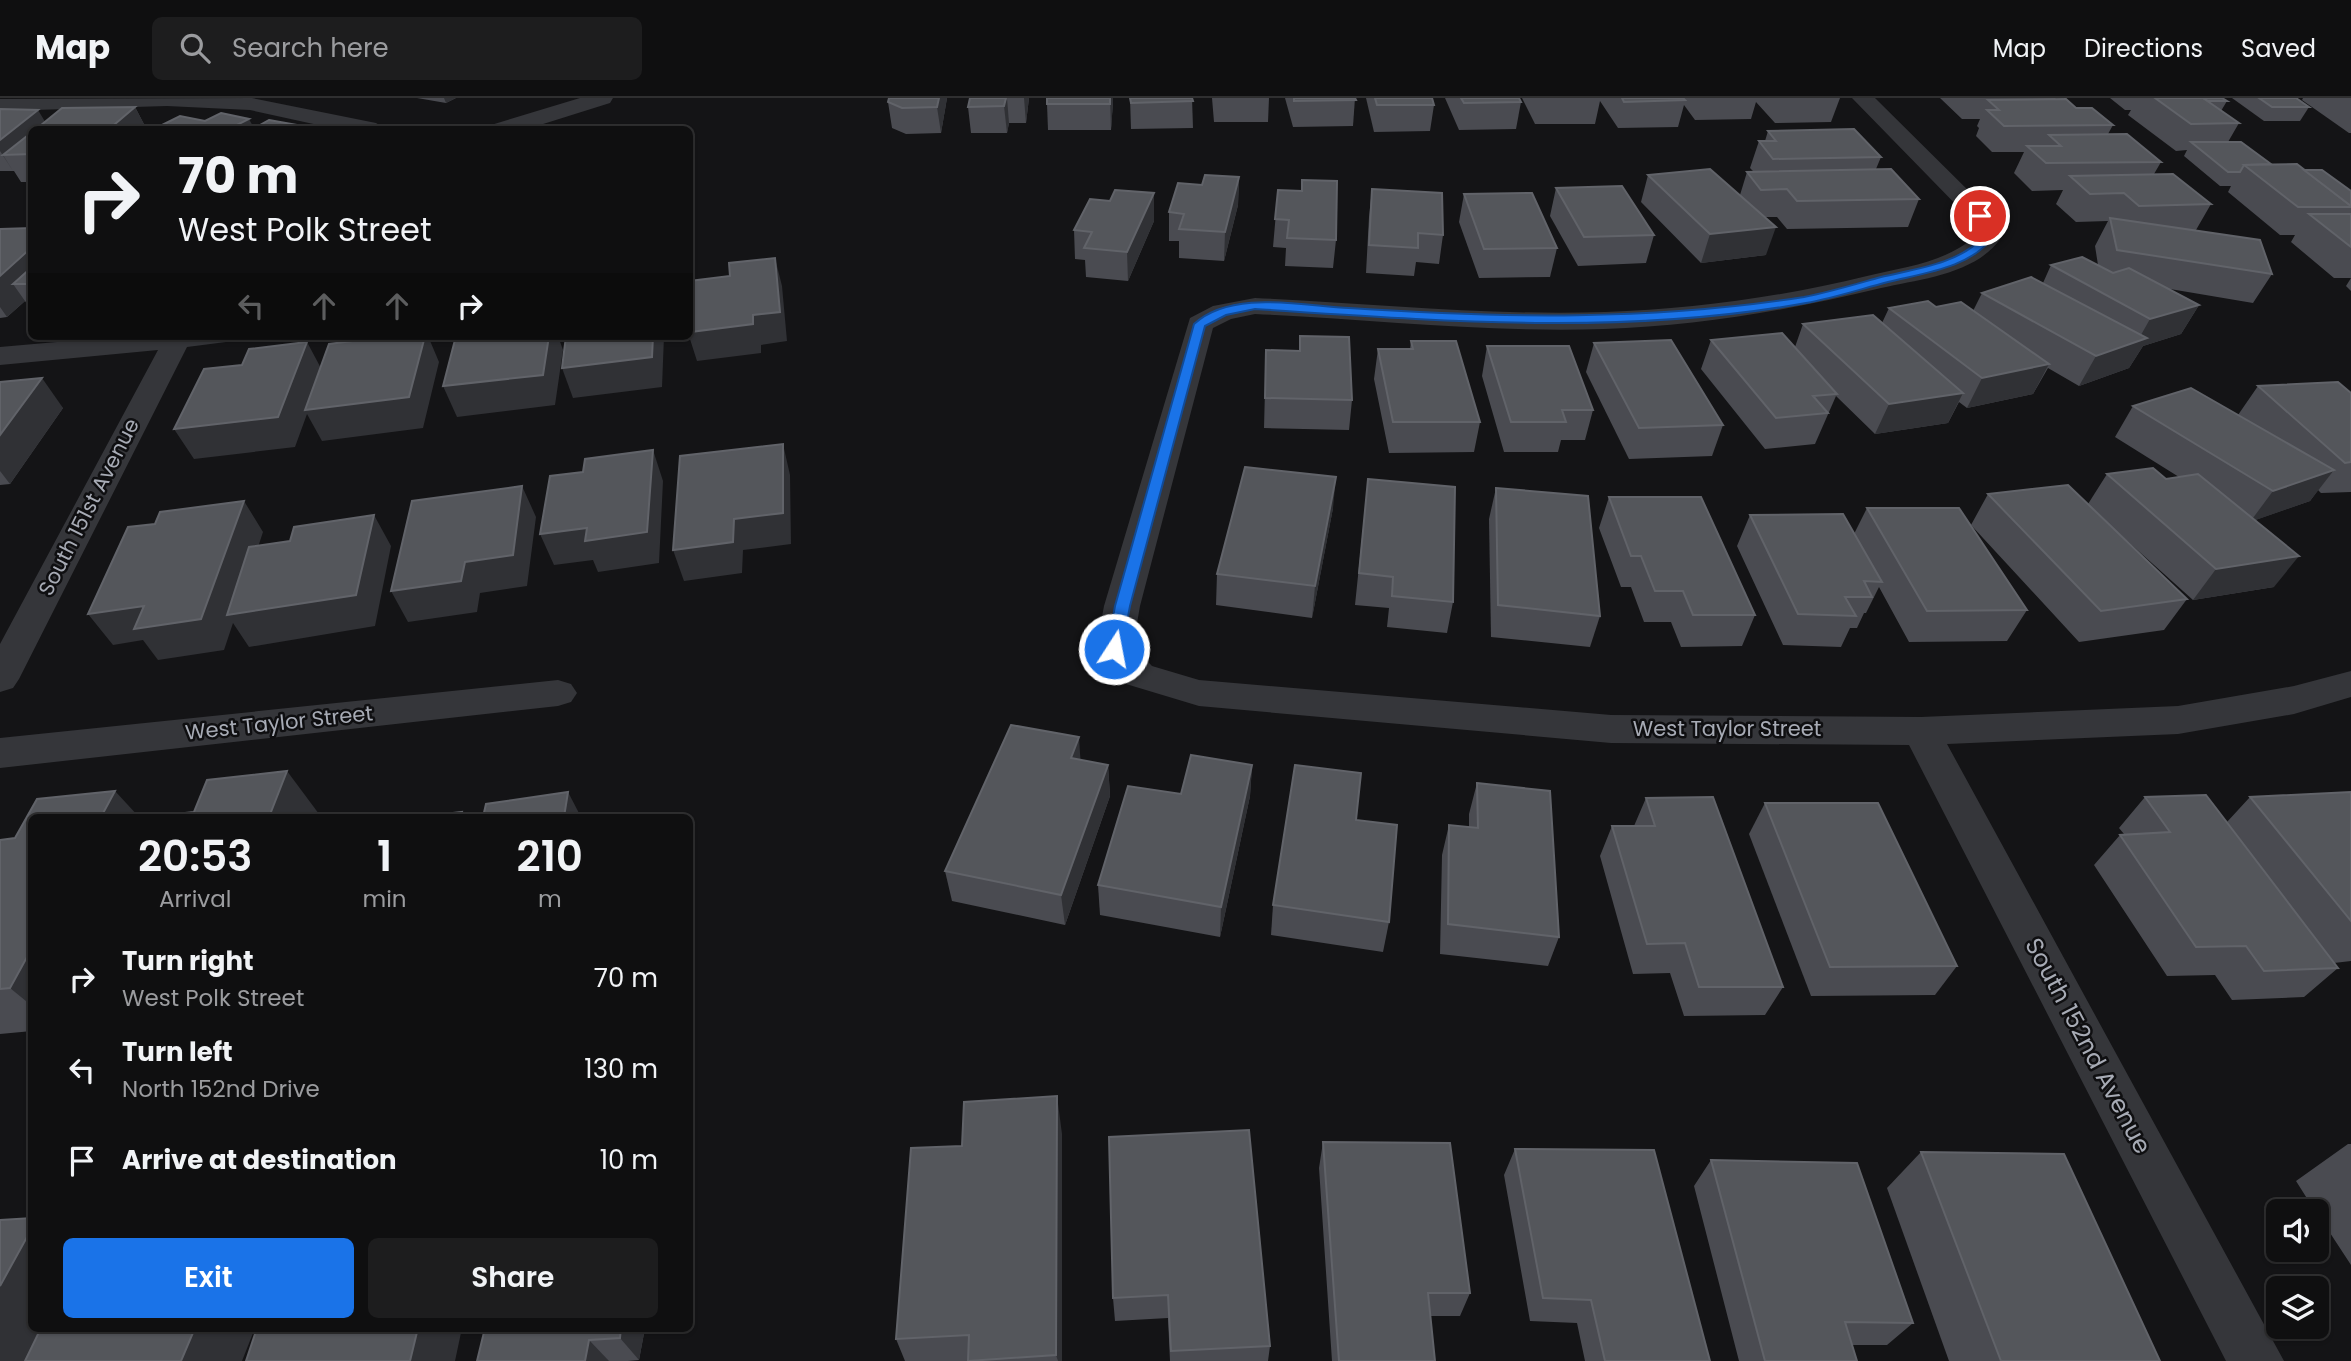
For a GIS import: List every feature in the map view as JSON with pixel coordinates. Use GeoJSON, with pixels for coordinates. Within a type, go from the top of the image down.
{"type":"FeatureCollection","features":[{"type":"Feature","properties":{"kind":"street"},"geometry":{"type":"LineString","coordinates":[[512,126],[602,98]]}},
{"type":"Feature","properties":{"kind":"street","name":"West Taylor Street"},"geometry":{"type":"LineString","coordinates":[[1863,98],[1980,216],[1988,237],[1976,251],[1942,265],[1806,300],[1692,313],[1565,321],[1446,318],[1255,306],[1223,312],[1200,324],[1122,606],[1114,649],[1139,675],[1199,693],[1611,729],[1921,730],[2178,720],[2294,700],[2351,684]]}},
{"type":"Feature","properties":{"kind":"street"},"geometry":{"type":"LineString","coordinates":[[0,105],[167,100],[250,104],[357,126]]}},
{"type":"Feature","properties":{"kind":"street"},"geometry":{"type":"LineString","coordinates":[[0,356],[158,340]]}},
{"type":"Feature","properties":{"kind":"street","name":"South 151st Avenue"},"geometry":{"type":"LineString","coordinates":[[0,679],[177,340]]}},
{"type":"Feature","properties":{"kind":"street","name":"West Taylor Street"},"geometry":{"type":"LineString","coordinates":[[0,753],[558,693]]}},
{"type":"Feature","properties":{"kind":"street","name":"South 152nd Avenue"},"geometry":{"type":"LineString","coordinates":[[1921,730],[2256,1361]]}},
{"type":"Feature","properties":{"kind":"building"},"geometry":{"type":"Polygon","coordinates":[[[889,98],[939,98],[937,107],[902,108],[888,102],[889,98]]]}},
{"type":"Feature","properties":{"kind":"building"},"geometry":{"type":"Polygon","coordinates":[[[970,98],[1006,98],[1004,106],[968,107],[970,98]]]}},
{"type":"Feature","properties":{"kind":"building"},"geometry":{"type":"Polygon","coordinates":[[[1047,98],[1110,98],[1110,104],[1047,104],[1047,98]]]}},
{"type":"Feature","properties":{"kind":"building"},"geometry":{"type":"Polygon","coordinates":[[[1130,98],[1192,98],[1193,101],[1131,103],[1130,98]]]}},
{"type":"Feature","properties":{"kind":"building"},"geometry":{"type":"Polygon","coordinates":[[[1294,98],[1355,98],[1356,100],[1294,101],[1294,98]]]}},
{"type":"Feature","properties":{"kind":"building"},"geometry":{"type":"Polygon","coordinates":[[[1375,98],[1432,98],[1434,105],[1377,105],[1375,98]]]}},
{"type":"Feature","properties":{"kind":"building"},"geometry":{"type":"Polygon","coordinates":[[[1461,98],[1519,98],[1521,102],[1464,103],[1461,98]]]}},
{"type":"Feature","properties":{"kind":"building"},"geometry":{"type":"Polygon","coordinates":[[[1622,98],[1683,98],[1685,100],[1624,102],[1622,98]]]}},
{"type":"Feature","properties":{"kind":"building"},"geometry":{"type":"Polygon","coordinates":[[[2155,98],[2203,98],[2239,123],[2191,124],[2155,98]]]}},
{"type":"Feature","properties":{"kind":"building"},"geometry":{"type":"Polygon","coordinates":[[[2203,98],[2222,98],[2227,101],[2208,101],[2203,98]]]}},
{"type":"Feature","properties":{"kind":"building"},"geometry":{"type":"Polygon","coordinates":[[[2259,98],[2296,98],[2309,107],[2272,107],[2259,98]]]}},
{"type":"Feature","properties":{"kind":"building"},"geometry":{"type":"Polygon","coordinates":[[[2066,99],[2076,108],[2092,108],[2113,125],[2004,126],[1987,110],[1999,110],[1988,100],[2066,99]]]}},
{"type":"Feature","properties":{"kind":"building"},"geometry":{"type":"Polygon","coordinates":[[[135,107],[113,126],[40,126],[62,108],[135,107]]]}},
{"type":"Feature","properties":{"kind":"building"},"geometry":{"type":"Polygon","coordinates":[[[0,109],[38,110],[0,140],[0,109]]]}},
{"type":"Feature","properties":{"kind":"building"},"geometry":{"type":"Polygon","coordinates":[[[221,113],[249,119],[235,126],[160,126],[180,116],[205,121],[221,113]]]}},
{"type":"Feature","properties":{"kind":"building"},"geometry":{"type":"Polygon","coordinates":[[[269,120],[303,126],[258,126],[269,120]]]}},
{"type":"Feature","properties":{"kind":"building"},"geometry":{"type":"Polygon","coordinates":[[[1854,129],[1881,157],[1773,159],[1759,141],[1776,141],[1768,131],[1854,129]]]}},
{"type":"Feature","properties":{"kind":"building"},"geometry":{"type":"Polygon","coordinates":[[[2127,134],[2161,162],[2046,163],[2027,146],[2061,146],[2049,135],[2127,134]]]}},
{"type":"Feature","properties":{"kind":"building"},"geometry":{"type":"Polygon","coordinates":[[[28,135],[28,154],[3,155],[28,135]]]}},
{"type":"Feature","properties":{"kind":"building"},"geometry":{"type":"Polygon","coordinates":[[[2191,142],[2241,142],[2271,164],[2244,165],[2240,172],[2228,172],[2191,142]]]}},
{"type":"Feature","properties":{"kind":"building"},"geometry":{"type":"Polygon","coordinates":[[[2297,164],[2351,207],[2298,207],[2244,165],[2297,164]]]}},
{"type":"Feature","properties":{"kind":"building"},"geometry":{"type":"Polygon","coordinates":[[[1710,169],[1776,227],[1710,234],[1648,175],[1710,169]]]}},
{"type":"Feature","properties":{"kind":"building"},"geometry":{"type":"Polygon","coordinates":[[[1891,169],[1919,199],[1797,201],[1787,189],[1761,190],[1747,172],[1891,169]]]}},
{"type":"Feature","properties":{"kind":"building"},"geometry":{"type":"Polygon","coordinates":[[[2304,170],[2322,170],[2351,191],[2351,206],[2304,170]]]}},
{"type":"Feature","properties":{"kind":"building"},"geometry":{"type":"Polygon","coordinates":[[[2173,174],[2211,204],[2139,206],[2124,193],[2090,194],[2070,176],[2173,174]]]}},
{"type":"Feature","properties":{"kind":"building"},"geometry":{"type":"Polygon","coordinates":[[[1205,175],[1239,177],[1225,232],[1179,229],[1184,214],[1169,212],[1178,183],[1202,185],[1205,175]]]}},
{"type":"Feature","properties":{"kind":"building"},"geometry":{"type":"Polygon","coordinates":[[[1302,180],[1337,181],[1336,240],[1287,238],[1289,220],[1275,219],[1278,190],[1302,191],[1302,180]]]}},
{"type":"Feature","properties":{"kind":"building"},"geometry":{"type":"Polygon","coordinates":[[[1622,186],[1654,235],[1584,237],[1556,188],[1622,186]]]}},
{"type":"Feature","properties":{"kind":"building"},"geometry":{"type":"Polygon","coordinates":[[[1372,189],[1442,193],[1443,235],[1418,233],[1418,248],[1369,245],[1372,189]]]}},
{"type":"Feature","properties":{"kind":"building"},"geometry":{"type":"Polygon","coordinates":[[[1115,190],[1154,193],[1127,252],[1084,248],[1092,232],[1074,230],[1090,199],[1110,201],[1115,190]]]}},
{"type":"Feature","properties":{"kind":"building"},"geometry":{"type":"Polygon","coordinates":[[[1532,193],[1557,248],[1484,249],[1464,194],[1532,193]]]}},
{"type":"Feature","properties":{"kind":"building"},"geometry":{"type":"Polygon","coordinates":[[[2309,214],[2351,214],[2351,247],[2309,214]]]}},
{"type":"Feature","properties":{"kind":"building"},"geometry":{"type":"Polygon","coordinates":[[[2110,218],[2260,240],[2272,274],[2117,250],[2110,218]]]}},
{"type":"Feature","properties":{"kind":"building"},"geometry":{"type":"Polygon","coordinates":[[[28,228],[28,251],[0,276],[0,229],[28,228]]]}},
{"type":"Feature","properties":{"kind":"building"},"geometry":{"type":"Polygon","coordinates":[[[2082,257],[2113,273],[2129,268],[2199,305],[2150,319],[2051,265],[2082,257]]]}},
{"type":"Feature","properties":{"kind":"building"},"geometry":{"type":"Polygon","coordinates":[[[775,258],[780,312],[753,315],[753,324],[693,332],[693,281],[730,276],[729,263],[775,258]]]}},
{"type":"Feature","properties":{"kind":"building"},"geometry":{"type":"Polygon","coordinates":[[[28,271],[28,284],[13,284],[28,271]]]}},
{"type":"Feature","properties":{"kind":"building"},"geometry":{"type":"Polygon","coordinates":[[[2031,277],[2147,338],[2096,356],[1982,293],[2031,277]]]}},
{"type":"Feature","properties":{"kind":"building"},"geometry":{"type":"Polygon","coordinates":[[[1928,301],[1936,307],[1961,302],[2049,364],[1982,378],[1889,308],[1928,301]]]}},
{"type":"Feature","properties":{"kind":"building"},"geometry":{"type":"Polygon","coordinates":[[[1873,315],[1963,393],[1889,404],[1803,324],[1873,315]]]}},
{"type":"Feature","properties":{"kind":"building"},"geometry":{"type":"Polygon","coordinates":[[[1782,333],[1837,394],[1813,396],[1828,413],[1776,418],[1711,340],[1782,333]]]}},
{"type":"Feature","properties":{"kind":"building"},"geometry":{"type":"Polygon","coordinates":[[[1300,336],[1349,337],[1352,400],[1265,398],[1266,350],[1300,351],[1300,336]]]}},
{"type":"Feature","properties":{"kind":"building"},"geometry":{"type":"Polygon","coordinates":[[[361,340],[424,340],[409,397],[305,410],[329,344],[361,340]]]}},
{"type":"Feature","properties":{"kind":"building"},"geometry":{"type":"Polygon","coordinates":[[[455,340],[548,340],[543,375],[443,386],[455,340]]]}},
{"type":"Feature","properties":{"kind":"building"},"geometry":{"type":"Polygon","coordinates":[[[566,340],[653,340],[652,357],[562,368],[566,340]]]}},
{"type":"Feature","properties":{"kind":"building"},"geometry":{"type":"Polygon","coordinates":[[[1671,340],[1723,425],[1639,428],[1594,343],[1671,340]]]}},
{"type":"Feature","properties":{"kind":"building"},"geometry":{"type":"Polygon","coordinates":[[[1411,341],[1456,341],[1480,422],[1393,422],[1378,349],[1413,349],[1411,341]]]}},
{"type":"Feature","properties":{"kind":"building"},"geometry":{"type":"Polygon","coordinates":[[[307,342],[278,417],[174,429],[204,369],[242,365],[249,349],[307,342]]]}},
{"type":"Feature","properties":{"kind":"building"},"geometry":{"type":"Polygon","coordinates":[[[1487,346],[1569,346],[1593,410],[1562,410],[1566,422],[1511,422],[1487,346]]]}},
{"type":"Feature","properties":{"kind":"building"},"geometry":{"type":"Polygon","coordinates":[[[42,378],[0,435],[0,382],[42,378]]]}},
{"type":"Feature","properties":{"kind":"building"},"geometry":{"type":"Polygon","coordinates":[[[2338,382],[2351,393],[2351,462],[2345,463],[2258,386],[2338,382]]]}},
{"type":"Feature","properties":{"kind":"building"},"geometry":{"type":"Polygon","coordinates":[[[2191,388],[2334,470],[2273,491],[2133,406],[2191,388]]]}},
{"type":"Feature","properties":{"kind":"building"},"geometry":{"type":"Polygon","coordinates":[[[783,444],[783,513],[734,519],[733,542],[673,550],[680,456],[783,444]]]}},
{"type":"Feature","properties":{"kind":"building"},"geometry":{"type":"Polygon","coordinates":[[[653,450],[647,532],[585,541],[587,528],[540,534],[550,476],[583,472],[585,459],[653,450]]]}},
{"type":"Feature","properties":{"kind":"building"},"geometry":{"type":"Polygon","coordinates":[[[1245,467],[1336,477],[1315,586],[1217,574],[1245,467]]]}},
{"type":"Feature","properties":{"kind":"building"},"geometry":{"type":"Polygon","coordinates":[[[2153,468],[2166,479],[2198,474],[2299,556],[2216,569],[2107,474],[2153,468]]]}},
{"type":"Feature","properties":{"kind":"building"},"geometry":{"type":"Polygon","coordinates":[[[1368,479],[1455,487],[1453,602],[1392,596],[1393,577],[1359,573],[1368,479]]]}},
{"type":"Feature","properties":{"kind":"building"},"geometry":{"type":"Polygon","coordinates":[[[2068,485],[2187,599],[2101,611],[1988,494],[2068,485]]]}},
{"type":"Feature","properties":{"kind":"building"},"geometry":{"type":"Polygon","coordinates":[[[522,486],[513,555],[465,562],[461,581],[391,591],[412,501],[522,486]]]}},
{"type":"Feature","properties":{"kind":"building"},"geometry":{"type":"Polygon","coordinates":[[[1496,488],[1588,496],[1600,616],[1498,605],[1496,488]]]}},
{"type":"Feature","properties":{"kind":"building"},"geometry":{"type":"Polygon","coordinates":[[[1609,497],[1701,497],[1755,615],[1693,615],[1683,591],[1655,591],[1641,556],[1631,556],[1609,497]]]}},
{"type":"Feature","properties":{"kind":"building"},"geometry":{"type":"Polygon","coordinates":[[[244,501],[201,619],[134,629],[144,606],[88,614],[128,527],[155,524],[160,512],[244,501]]]}},
{"type":"Feature","properties":{"kind":"building"},"geometry":{"type":"Polygon","coordinates":[[[1867,508],[1959,508],[2027,610],[1927,611],[1867,508]]]}},
{"type":"Feature","properties":{"kind":"building"},"geometry":{"type":"Polygon","coordinates":[[[1843,514],[1882,582],[1864,581],[1872,597],[1845,597],[1856,616],[1798,614],[1750,515],[1843,514]]]}},
{"type":"Feature","properties":{"kind":"building"},"geometry":{"type":"Polygon","coordinates":[[[374,515],[356,595],[227,615],[249,547],[290,541],[294,527],[374,515]]]}},
{"type":"Feature","properties":{"kind":"building"},"geometry":{"type":"Polygon","coordinates":[[[1011,725],[1079,737],[1071,758],[1108,765],[1061,895],[945,871],[1011,725]]]}},
{"type":"Feature","properties":{"kind":"building"},"geometry":{"type":"Polygon","coordinates":[[[1191,755],[1252,765],[1221,907],[1098,885],[1128,786],[1181,794],[1191,755]]]}},
{"type":"Feature","properties":{"kind":"building"},"geometry":{"type":"Polygon","coordinates":[[[1295,765],[1361,773],[1356,820],[1397,825],[1389,922],[1273,905],[1295,765]]]}},
{"type":"Feature","properties":{"kind":"building"},"geometry":{"type":"Polygon","coordinates":[[[287,771],[270,814],[176,814],[194,812],[207,780],[287,771]]]}},
{"type":"Feature","properties":{"kind":"building"},"geometry":{"type":"Polygon","coordinates":[[[1477,783],[1550,791],[1559,937],[1448,924],[1449,825],[1478,828],[1477,783]]]}},
{"type":"Feature","properties":{"kind":"building"},"geometry":{"type":"Polygon","coordinates":[[[115,791],[103,814],[29,814],[37,799],[115,791]]]}},
{"type":"Feature","properties":{"kind":"building"},"geometry":{"type":"Polygon","coordinates":[[[568,792],[564,814],[484,814],[486,804],[568,792]]]}},
{"type":"Feature","properties":{"kind":"building"},"geometry":{"type":"Polygon","coordinates":[[[2351,792],[2351,921],[2250,797],[2351,792]]]}},
{"type":"Feature","properties":{"kind":"building"},"geometry":{"type":"Polygon","coordinates":[[[2206,795],[2338,968],[2264,971],[2246,946],[2196,947],[2120,835],[2170,832],[2145,797],[2206,795]]]}},
{"type":"Feature","properties":{"kind":"building"},"geometry":{"type":"Polygon","coordinates":[[[1713,797],[1783,987],[1699,987],[1685,943],[1647,944],[1612,826],[1655,826],[1646,798],[1713,797]]]}},
{"type":"Feature","properties":{"kind":"building"},"geometry":{"type":"Polygon","coordinates":[[[1765,803],[1878,803],[1957,966],[1830,967],[1765,803]]]}},
{"type":"Feature","properties":{"kind":"building"},"geometry":{"type":"Polygon","coordinates":[[[28,815],[28,955],[10,988],[0,989],[0,840],[15,838],[28,815]]]}},
{"type":"Feature","properties":{"kind":"building"},"geometry":{"type":"Polygon","coordinates":[[[1057,1096],[1056,1355],[968,1361],[969,1335],[896,1339],[911,1148],[962,1146],[964,1102],[1057,1096]]]}},
{"type":"Feature","properties":{"kind":"building"},"geometry":{"type":"Polygon","coordinates":[[[1249,1130],[1270,1346],[1171,1351],[1168,1295],[1113,1298],[1109,1137],[1249,1130]]]}},
{"type":"Feature","properties":{"kind":"building"},"geometry":{"type":"Polygon","coordinates":[[[1323,1142],[1450,1143],[1470,1293],[1428,1293],[1435,1361],[1339,1361],[1323,1142]]]}},
{"type":"Feature","properties":{"kind":"building"},"geometry":{"type":"Polygon","coordinates":[[[1515,1149],[1654,1150],[1710,1361],[1605,1361],[1591,1300],[1543,1298],[1515,1149]]]}},
{"type":"Feature","properties":{"kind":"building"},"geometry":{"type":"Polygon","coordinates":[[[1921,1152],[2064,1154],[2160,1361],[2001,1361],[1921,1152]]]}},
{"type":"Feature","properties":{"kind":"building"},"geometry":{"type":"Polygon","coordinates":[[[1711,1160],[1857,1163],[1913,1323],[1845,1322],[1857,1361],[1765,1361],[1711,1160]]]}},
{"type":"Feature","properties":{"kind":"building"},"geometry":{"type":"Polygon","coordinates":[[[28,1218],[28,1235],[0,1286],[0,1220],[28,1218]]]}},
{"type":"Feature","properties":{"kind":"building"},"geometry":{"type":"Polygon","coordinates":[[[39,1332],[193,1332],[181,1361],[25,1361],[39,1332]]]}},
{"type":"Feature","properties":{"kind":"building"},"geometry":{"type":"Polygon","coordinates":[[[256,1332],[417,1332],[410,1361],[246,1361],[256,1332]]]}},
{"type":"Feature","properties":{"kind":"building"},"geometry":{"type":"Polygon","coordinates":[[[484,1332],[621,1332],[620,1338],[589,1340],[585,1361],[477,1361],[484,1332]]]}},
{"type":"Feature","properties":{"kind":"route"},"geometry":{"type":"LineString","coordinates":[[1114,649],[1122,606],[1200,324],[1223,312],[1255,306],[1446,318],[1565,321],[1692,313],[1806,300],[1942,265],[1976,251],[1988,237],[1980,216]]}}]}
